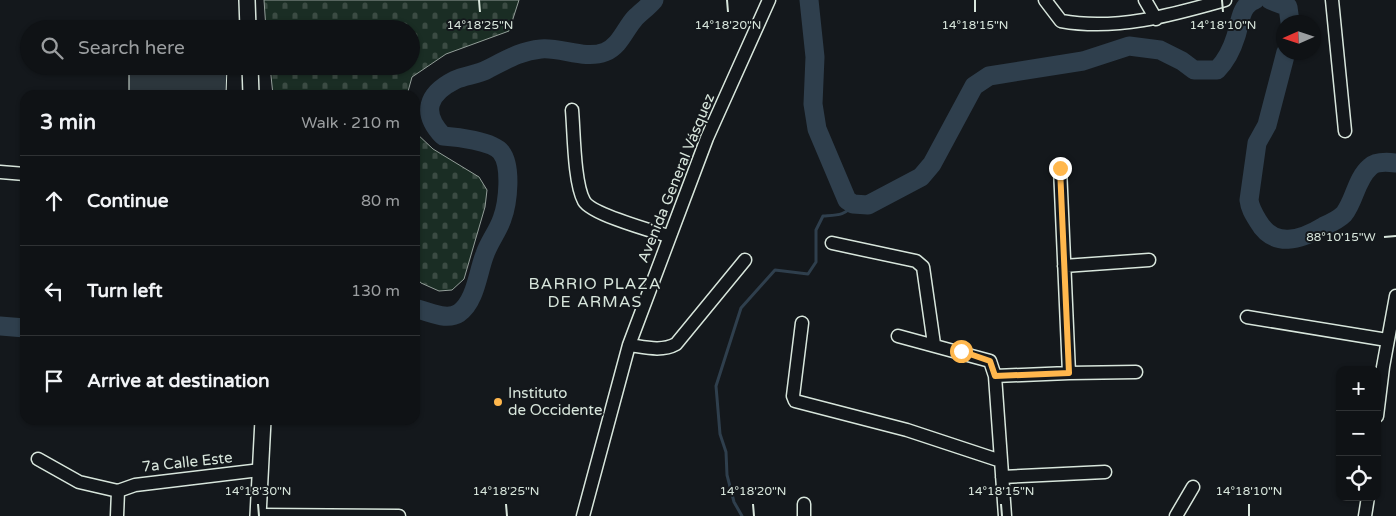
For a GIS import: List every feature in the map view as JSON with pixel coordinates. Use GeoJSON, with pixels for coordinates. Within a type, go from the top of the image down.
{"type":"FeatureCollection","features":[{"type":"Feature","properties":{"kind":"main road"},"geometry":{"type":"LineString","coordinates":[[247,0],[248,20]]}},
{"type":"Feature","properties":{"kind":"main road"},"geometry":{"type":"LineString","coordinates":[[250,75],[251,90]]}},
{"type":"Feature","properties":{"kind":"main road"},"geometry":{"type":"LineString","coordinates":[[258,515],[263,425]]}},
{"type":"Feature","properties":{"kind":"street","name":"Avenida General Vásquez"},"geometry":{"type":"LineString","coordinates":[[584,516],[629,345],[668,236],[707,138],[769,0]]}},
{"type":"Feature","properties":{"kind":"street"},"geometry":{"type":"LineString","coordinates":[[1045,0],[1061,21],[1082,25],[1156,20],[1226,0]]}},
{"type":"Feature","properties":{"kind":"street"},"geometry":{"type":"LineString","coordinates":[[1145,0],[1156,20]]}},
{"type":"Feature","properties":{"kind":"street"},"geometry":{"type":"LineString","coordinates":[[1332,0],[1345,131]]}},
{"type":"Feature","properties":{"kind":"street"},"geometry":{"type":"LineString","coordinates":[[572,110],[579,187],[585,203],[603,214],[668,236]]}},
{"type":"Feature","properties":{"kind":"street"},"geometry":{"type":"LineString","coordinates":[[1060,168],[1069,373]]}},
{"type":"Feature","properties":{"kind":"street"},"geometry":{"type":"LineString","coordinates":[[0,172],[20,174]]}},
{"type":"Feature","properties":{"kind":"street"},"geometry":{"type":"LineString","coordinates":[[832,243],[916,261],[923,267],[934,344]]}},
{"type":"Feature","properties":{"kind":"street"},"geometry":{"type":"LineString","coordinates":[[629,345],[669,348],[676,344],[745,260]]}},
{"type":"Feature","properties":{"kind":"street"},"geometry":{"type":"LineString","coordinates":[[1064,266],[1149,260]]}},
{"type":"Feature","properties":{"kind":"street"},"geometry":{"type":"LineString","coordinates":[[1378,411],[1387,340],[1396,296]]}},
{"type":"Feature","properties":{"kind":"street"},"geometry":{"type":"LineString","coordinates":[[1247,317],[1387,340]]}},
{"type":"Feature","properties":{"kind":"street"},"geometry":{"type":"LineString","coordinates":[[802,323],[793,396],[795,401],[908,430],[1001,461]]}},
{"type":"Feature","properties":{"kind":"street"},"geometry":{"type":"LineString","coordinates":[[898,336],[987,359],[992,364],[995,376],[1006,516]]}},
{"type":"Feature","properties":{"kind":"street"},"geometry":{"type":"LineString","coordinates":[[1383,367],[1396,364]]}},
{"type":"Feature","properties":{"kind":"street"},"geometry":{"type":"LineString","coordinates":[[995,376],[1136,372]]}},
{"type":"Feature","properties":{"kind":"street"},"geometry":{"type":"LineString","coordinates":[[38,459],[79,482],[118,491],[117,516]]}},
{"type":"Feature","properties":{"kind":"street","name":"7a Calle Este"},"geometry":{"type":"LineString","coordinates":[[118,491],[135,485],[260,470]]}},
{"type":"Feature","properties":{"kind":"street"},"geometry":{"type":"LineString","coordinates":[[1002,477],[1105,472]]}},
{"type":"Feature","properties":{"kind":"street"},"geometry":{"type":"LineString","coordinates":[[1176,516],[1192,487]]}},
{"type":"Feature","properties":{"kind":"street"},"geometry":{"type":"LineString","coordinates":[[1365,516],[1367,501]]}},
{"type":"Feature","properties":{"kind":"street"},"geometry":{"type":"LineString","coordinates":[[258,515],[399,516]]}},
{"type":"Feature","properties":{"kind":"green space"},"geometry":{"type":"Polygon","coordinates":[[[264,0],[519,0],[509,31],[446,54],[420,72],[420,20],[265,20],[264,0]]]}},
{"type":"Feature","properties":{"kind":"green space"},"geometry":{"type":"Polygon","coordinates":[[[271,75],[415,75],[412,77],[408,90],[272,90],[271,75]]]}},
{"type":"Feature","properties":{"kind":"green space"},"geometry":{"type":"Polygon","coordinates":[[[420,137],[433,149],[479,177],[487,190],[485,207],[464,279],[452,290],[439,291],[421,283],[420,137]]]}},
{"type":"Feature","properties":{"kind":"building"},"geometry":{"type":"Polygon","coordinates":[[[129,75],[227,75],[226,90],[129,90],[129,75]]]}},
{"type":"Feature","properties":{"kind":"waterway"},"geometry":{"type":"LineString","coordinates":[[420,310],[437,315],[449,316],[459,313],[465,308],[473,294],[487,250],[502,219],[508,185],[507,166],[501,152],[496,148],[482,142],[443,136],[436,128],[432,120],[430,105],[438,91],[455,80],[484,71],[513,56],[526,52],[541,49],[589,55],[605,52],[615,46],[631,22],[654,0]]}},
{"type":"Feature","properties":{"kind":"waterway"},"geometry":{"type":"LineString","coordinates":[[809,0],[815,57],[813,104],[817,129],[847,200],[853,204],[868,205],[921,177],[932,164],[974,86],[989,76],[1083,61],[1129,46],[1160,50],[1182,61],[1194,70],[1217,70],[1231,50],[1243,10],[1250,2],[1255,0]]}},
{"type":"Feature","properties":{"kind":"waterway"},"geometry":{"type":"LineString","coordinates":[[1270,0],[1288,7],[1289,15]]}},
{"type":"Feature","properties":{"kind":"waterway"},"geometry":{"type":"LineString","coordinates":[[1284,60],[1267,125],[1257,143],[1249,200],[1253,213],[1264,230],[1280,239],[1297,238],[1335,221],[1348,208],[1362,177],[1370,167],[1379,163],[1396,163]]}},
{"type":"Feature","properties":{"kind":"waterway"},"geometry":{"type":"LineString","coordinates":[[742,516],[734,502],[727,475],[726,452],[720,434],[716,386],[741,308],[775,270],[808,274],[816,262],[816,230],[823,216],[844,213],[853,204]]}},
{"type":"Feature","properties":{"kind":"waterway"},"geometry":{"type":"LineString","coordinates":[[0,326],[20,328]]}},
{"type":"Feature","properties":{"kind":"place","name":"Instituto de Occidente"},"geometry":{"type":"Point","coordinates":[498,402]}},
{"type":"Feature","properties":{"kind":"district","name":"BARRIO PLAZA DE ARMAS"},"geometry":{"type":"Point","coordinates":[595,293]}},
{"type":"Feature","properties":{"kind":"route"},"geometry":{"type":"LineString","coordinates":[[961,351],[990,361],[995,376],[1069,373],[1060,168]]}}]}
